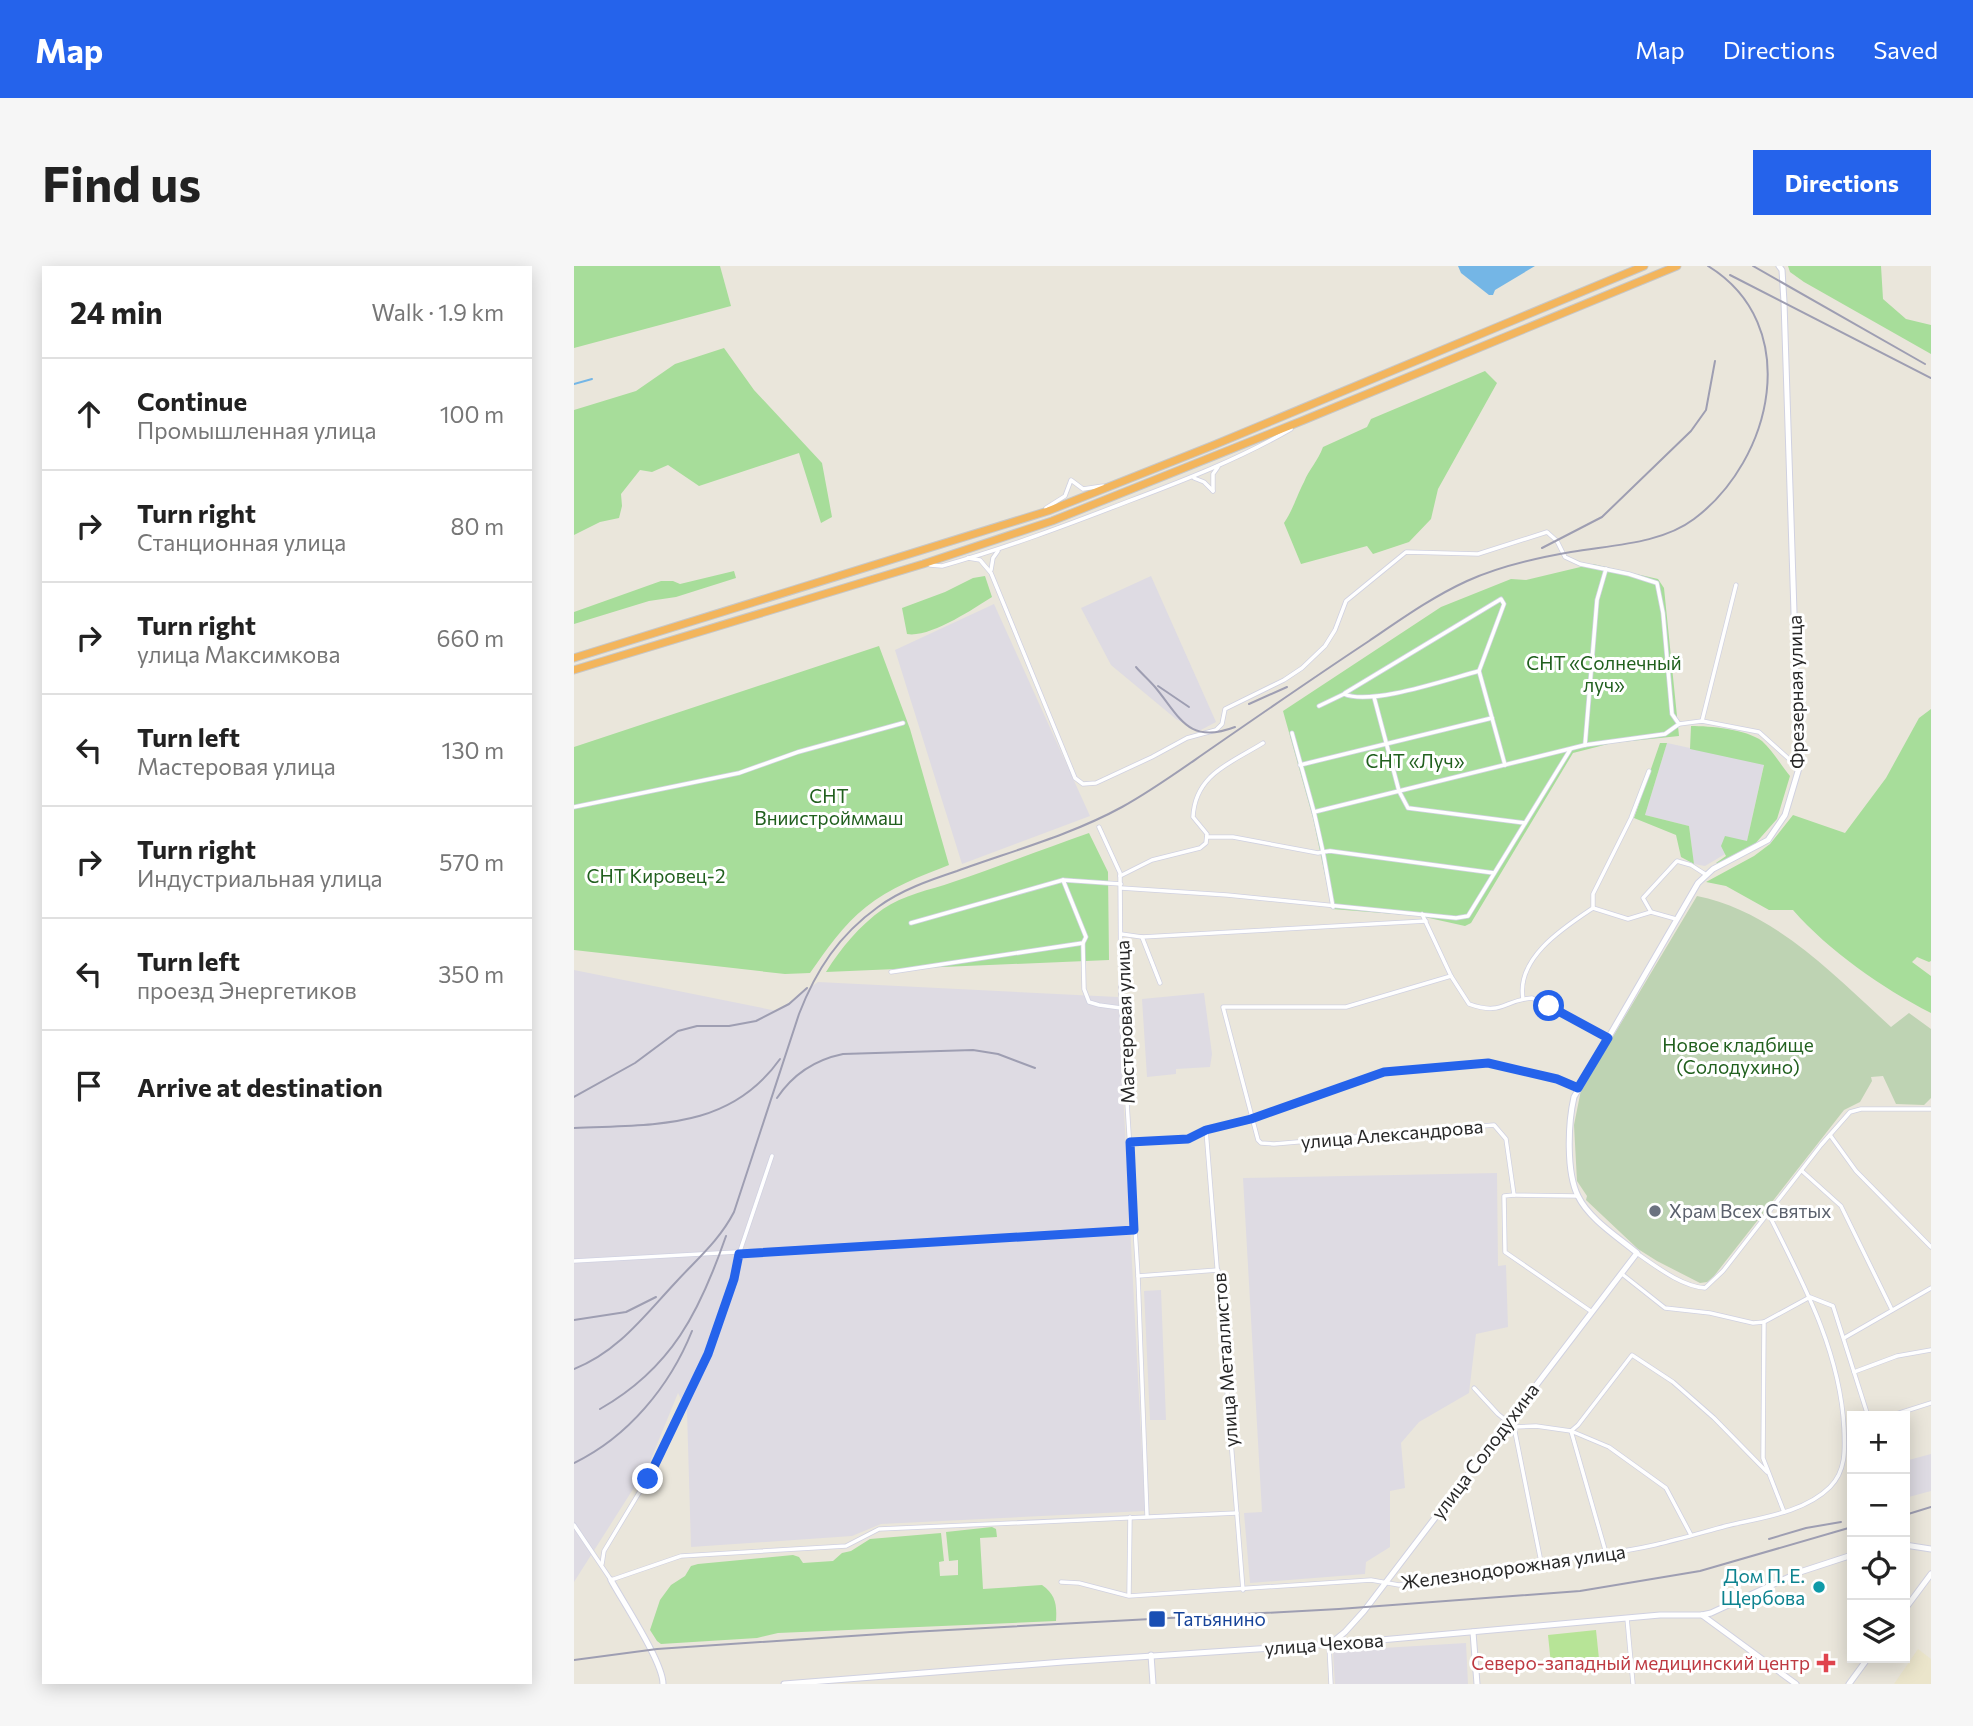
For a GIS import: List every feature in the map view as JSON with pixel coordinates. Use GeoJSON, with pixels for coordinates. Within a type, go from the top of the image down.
{"type":"FeatureCollection","features":[{"type":"Feature","properties":{"kind":"highway"},"geometry":{"type":"LineString","coordinates":[[574,658],[1029,517],[1122,482],[1644,266]]}},
{"type":"Feature","properties":{"kind":"highway"},"geometry":{"type":"LineString","coordinates":[[574,670],[923,564],[1101,503],[1677,266]]}},
{"type":"Feature","properties":{"kind":"street","name":"Фрезерная улица"},"geometry":{"type":"LineString","coordinates":[[1706,874],[1756,848],[1773,835],[1786,815],[1799,768],[1780,268]]}},
{"type":"Feature","properties":{"kind":"street"},"geometry":{"type":"LineString","coordinates":[[923,564],[942,566],[1002,548],[1192,477],[1255,450],[1304,421]]}},
{"type":"Feature","properties":{"kind":"street"},"geometry":{"type":"LineString","coordinates":[[1192,477],[1204,482],[1213,491],[1213,474],[1219,466]]}},
{"type":"Feature","properties":{"kind":"street"},"geometry":{"type":"LineString","coordinates":[[1029,517],[1065,496],[1071,480],[1083,489],[1122,482]]}},
{"type":"Feature","properties":{"kind":"street"},"geometry":{"type":"LineString","coordinates":[[968,558],[980,559],[991,573],[1075,778],[1083,785],[1096,783],[1187,738],[1216,730],[1222,724],[1225,709],[1302,668],[1325,646],[1335,630],[1346,601],[1406,552],[1478,554],[1547,532],[1557,541],[1565,557],[1580,564],[1657,583],[1663,613],[1672,714],[1679,724]]}},
{"type":"Feature","properties":{"kind":"street"},"geometry":{"type":"LineString","coordinates":[[991,573],[993,558],[1002,548]]}},
{"type":"Feature","properties":{"kind":"street"},"geometry":{"type":"LineString","coordinates":[[1585,745],[1597,600],[1606,569]]}},
{"type":"Feature","properties":{"kind":"street"},"geometry":{"type":"LineString","coordinates":[[1702,721],[1736,585]]}},
{"type":"Feature","properties":{"kind":"street"},"geometry":{"type":"LineString","coordinates":[[1319,706],[1344,694],[1501,599],[1504,604],[1479,671],[1505,765]]}},
{"type":"Feature","properties":{"kind":"street"},"geometry":{"type":"LineString","coordinates":[[1344,694],[1353,698],[1374,697],[1479,671]]}},
{"type":"Feature","properties":{"kind":"street"},"geometry":{"type":"LineString","coordinates":[[1374,697],[1399,791],[1408,808],[1525,823]]}},
{"type":"Feature","properties":{"kind":"street"},"geometry":{"type":"LineString","coordinates":[[1300,765],[1492,718]]}},
{"type":"Feature","properties":{"kind":"street"},"geometry":{"type":"LineString","coordinates":[[1314,812],[1585,745],[1665,734],[1679,724],[1702,721],[1759,732],[1799,768]]}},
{"type":"Feature","properties":{"kind":"street"},"geometry":{"type":"LineString","coordinates":[[574,807],[739,773],[798,752],[903,723]]}},
{"type":"Feature","properties":{"kind":"street"},"geometry":{"type":"LineString","coordinates":[[1292,733],[1314,812],[1333,907]]}},
{"type":"Feature","properties":{"kind":"street"},"geometry":{"type":"LineString","coordinates":[[1121,876],[1152,860],[1200,848],[1206,843],[1205,828],[1193,817],[1201,788],[1210,775],[1263,743]]}},
{"type":"Feature","properties":{"kind":"street"},"geometry":{"type":"LineString","coordinates":[[911,923],[1063,880],[1456,918],[1468,916],[1570,750]]}},
{"type":"Feature","properties":{"kind":"street"},"geometry":{"type":"LineString","coordinates":[[1593,908],[1593,894],[1631,818],[1649,771]]}},
{"type":"Feature","properties":{"kind":"street","name":"Мастеровая улица"},"geometry":{"type":"LineString","coordinates":[[1099,827],[1121,876],[1121,1008],[1138,1276],[1147,1516]]}},
{"type":"Feature","properties":{"kind":"street"},"geometry":{"type":"LineString","coordinates":[[1207,837],[1233,838],[1318,853],[1329,851],[1494,873]]}},
{"type":"Feature","properties":{"kind":"street"},"geometry":{"type":"LineString","coordinates":[[1651,912],[1643,898],[1677,861],[1706,874],[1676,919],[1578,1088],[1572,1108],[1570,1130],[1572,1175],[1578,1196],[1591,1213],[1637,1253],[1678,1279],[1705,1288],[1715,1281],[1850,1112],[1861,1109],[1931,1110]]}},
{"type":"Feature","properties":{"kind":"street"},"geometry":{"type":"LineString","coordinates":[[1063,880],[1086,937],[1083,943],[1083,986],[1089,1002],[1121,1008]]}},
{"type":"Feature","properties":{"kind":"street"},"geometry":{"type":"LineString","coordinates":[[1593,908],[1628,919],[1651,912],[1676,919]]}},
{"type":"Feature","properties":{"kind":"street"},"geometry":{"type":"LineString","coordinates":[[1523,999],[1521,986],[1531,963],[1564,927],[1593,908]]}},
{"type":"Feature","properties":{"kind":"street"},"geometry":{"type":"LineString","coordinates":[[1422,914],[1451,976],[1469,1004],[1492,1010],[1532,998],[1608,1038]]}},
{"type":"Feature","properties":{"kind":"street"},"geometry":{"type":"LineString","coordinates":[[1121,933],[1142,937],[1426,921]]}},
{"type":"Feature","properties":{"kind":"street"},"geometry":{"type":"LineString","coordinates":[[1142,937],[1160,983]]}},
{"type":"Feature","properties":{"kind":"street"},"geometry":{"type":"LineString","coordinates":[[891,972],[1083,943]]}},
{"type":"Feature","properties":{"kind":"street"},"geometry":{"type":"LineString","coordinates":[[1251,1119],[1223,1007],[1346,1007],[1451,976]]}},
{"type":"Feature","properties":{"kind":"street"},"geometry":{"type":"LineString","coordinates":[[1130,1142],[1180,1140],[1206,1130],[1251,1119],[1384,1072],[1488,1063],[1557,1079],[1578,1088]]}},
{"type":"Feature","properties":{"kind":"street","name":"улица Александрова"},"geometry":{"type":"LineString","coordinates":[[1251,1119],[1261,1143],[1494,1125],[1506,1139],[1514,1195]]}},
{"type":"Feature","properties":{"kind":"street","name":"улица Металлистов"},"geometry":{"type":"LineString","coordinates":[[1206,1130],[1243,1590]]}},
{"type":"Feature","properties":{"kind":"street"},"geometry":{"type":"LineString","coordinates":[[1830,1135],[1856,1171],[1931,1247]]}},
{"type":"Feature","properties":{"kind":"street"},"geometry":{"type":"LineString","coordinates":[[602,1566],[604,1551],[660,1458],[708,1354],[772,1156]]}},
{"type":"Feature","properties":{"kind":"street"},"geometry":{"type":"LineString","coordinates":[[1802,1171],[1841,1206],[1892,1310]]}},
{"type":"Feature","properties":{"kind":"street"},"geometry":{"type":"LineString","coordinates":[[1578,1196],[1503,1196],[1505,1252],[1592,1312]]}},
{"type":"Feature","properties":{"kind":"street","name":"Железнодорожная улица"},"geometry":{"type":"LineString","coordinates":[[1061,1582],[1079,1583],[1129,1596],[1371,1580],[1399,1585],[1638,1550],[1784,1512],[1808,1502],[1823,1493],[1840,1474],[1843,1466],[1845,1443],[1838,1378],[1810,1297],[1768,1213]]}},
{"type":"Feature","properties":{"kind":"street"},"geometry":{"type":"LineString","coordinates":[[574,1261],[739,1254],[1134,1230]]}},
{"type":"Feature","properties":{"kind":"street","name":"улица Солодухина"},"geometry":{"type":"LineString","coordinates":[[1329,1645],[1345,1632],[1385,1582],[1637,1253]]}},
{"type":"Feature","properties":{"kind":"street"},"geometry":{"type":"LineString","coordinates":[[1138,1276],[1218,1270]]}},
{"type":"Feature","properties":{"kind":"street"},"geometry":{"type":"LineString","coordinates":[[1621,1274],[1665,1308],[1710,1312],[1753,1323],[1764,1322],[1810,1297],[1833,1306],[1866,1411]]}},
{"type":"Feature","properties":{"kind":"street"},"geometry":{"type":"LineString","coordinates":[[1844,1338],[1931,1288]]}},
{"type":"Feature","properties":{"kind":"street"},"geometry":{"type":"LineString","coordinates":[[1764,1322],[1763,1458],[1766,1472],[1784,1512]]}},
{"type":"Feature","properties":{"kind":"street"},"geometry":{"type":"LineString","coordinates":[[1854,1372],[1897,1356],[1931,1350]]}},
{"type":"Feature","properties":{"kind":"street"},"geometry":{"type":"LineString","coordinates":[[1572,1431],[1632,1355],[1673,1382],[1714,1418],[1766,1472]]}},
{"type":"Feature","properties":{"kind":"street"},"geometry":{"type":"LineString","coordinates":[[1474,1388],[1514,1427],[1541,1563]]}},
{"type":"Feature","properties":{"kind":"street"},"geometry":{"type":"LineString","coordinates":[[1906,1411],[1931,1403]]}},
{"type":"Feature","properties":{"kind":"street"},"geometry":{"type":"LineString","coordinates":[[1514,1427],[1536,1426],[1572,1431],[1609,1447],[1660,1482],[1674,1500],[1691,1535]]}},
{"type":"Feature","properties":{"kind":"street"},"geometry":{"type":"LineString","coordinates":[[1572,1431],[1606,1553]]}},
{"type":"Feature","properties":{"kind":"street"},"geometry":{"type":"LineString","coordinates":[[611,1580],[681,1556],[846,1546],[879,1530],[1237,1513]]}},
{"type":"Feature","properties":{"kind":"street"},"geometry":{"type":"LineString","coordinates":[[1129,1596],[1130,1517]]}},
{"type":"Feature","properties":{"kind":"street"},"geometry":{"type":"LineString","coordinates":[[574,1525],[611,1580],[644,1638],[662,1674],[663,1684]]}},
{"type":"Feature","properties":{"kind":"street"},"geometry":{"type":"LineString","coordinates":[[1910,1546],[1931,1549]]}},
{"type":"Feature","properties":{"kind":"street","name":"улица Чехова"},"geometry":{"type":"LineString","coordinates":[[784,1684],[831,1683],[1152,1655],[1329,1645],[1660,1615],[1702,1615],[1724,1608],[1800,1572],[1847,1557]]}},
{"type":"Feature","properties":{"kind":"street"},"geometry":{"type":"LineString","coordinates":[[1910,1602],[1931,1574]]}},
{"type":"Feature","properties":{"kind":"street"},"geometry":{"type":"LineString","coordinates":[[1702,1615],[1796,1684]]}},
{"type":"Feature","properties":{"kind":"street"},"geometry":{"type":"LineString","coordinates":[[1627,1618],[1633,1684]]}},
{"type":"Feature","properties":{"kind":"street"},"geometry":{"type":"LineString","coordinates":[[1345,1632],[1343,1639],[1347,1643]]}},
{"type":"Feature","properties":{"kind":"street"},"geometry":{"type":"LineString","coordinates":[[1473,1632],[1477,1684]]}},
{"type":"Feature","properties":{"kind":"street"},"geometry":{"type":"LineString","coordinates":[[1329,1645],[1331,1684]]}},
{"type":"Feature","properties":{"kind":"street"},"geometry":{"type":"LineString","coordinates":[[1152,1655],[1153,1684]]}},
{"type":"Feature","properties":{"kind":"street"},"geometry":{"type":"LineString","coordinates":[[1849,1684],[1864,1663]]}},
{"type":"Feature","properties":{"kind":"shaded area"},"geometry":{"type":"Polygon","coordinates":[[[1151,576],[1216,722],[1199,731],[1176,719],[1111,665],[1081,608],[1151,576]]]}},
{"type":"Feature","properties":{"kind":"shaded area"},"geometry":{"type":"Polygon","coordinates":[[[994,604],[1090,816],[962,864],[895,650],[994,604]]]}},
{"type":"Feature","properties":{"kind":"shaded area"},"geometry":{"type":"Polygon","coordinates":[[[1667,743],[1764,764],[1747,841],[1705,866],[1694,864],[1689,826],[1645,815],[1667,743]]]}},
{"type":"Feature","properties":{"kind":"shaded area"},"geometry":{"type":"Polygon","coordinates":[[[574,970],[777,1011],[818,982],[1118,997],[1145,1511],[881,1524],[852,1536],[691,1547],[687,1411],[678,1393],[649,1464],[574,1582],[574,970]]]}},
{"type":"Feature","properties":{"kind":"shaded area"},"geometry":{"type":"Polygon","coordinates":[[[1204,993],[1212,1054],[1210,1067],[1176,1069],[1176,1074],[1147,1077],[1142,999],[1204,993]]]}},
{"type":"Feature","properties":{"kind":"shaded area"},"geometry":{"type":"Polygon","coordinates":[[[1497,1173],[1498,1266],[1506,1265],[1508,1327],[1476,1334],[1469,1393],[1419,1422],[1401,1443],[1405,1488],[1390,1491],[1390,1547],[1366,1562],[1365,1574],[1250,1583],[1244,1513],[1262,1512],[1243,1178],[1497,1173]]]}},
{"type":"Feature","properties":{"kind":"shaded area"},"geometry":{"type":"Polygon","coordinates":[[[1161,1290],[1166,1420],[1150,1420],[1144,1291],[1161,1290]]]}},
{"type":"Feature","properties":{"kind":"shaded area"},"geometry":{"type":"Polygon","coordinates":[[[1931,1454],[1931,1491],[1910,1497],[1910,1460],[1931,1454]]]}},
{"type":"Feature","properties":{"kind":"shaded area"},"geometry":{"type":"Polygon","coordinates":[[[1466,1643],[1468,1684],[1335,1684],[1333,1651],[1466,1643]]]}},
{"type":"Feature","properties":{"kind":"shaded area"},"geometry":{"type":"Polygon","coordinates":[[[1918,1649],[1931,1659],[1931,1684],[1894,1684],[1918,1649]]]}},
{"type":"Feature","properties":{"kind":"green space"},"geometry":{"type":"Polygon","coordinates":[[[574,266],[720,266],[731,306],[574,348],[574,266]]]}},
{"type":"Feature","properties":{"kind":"green space"},"geometry":{"type":"Polygon","coordinates":[[[1788,266],[1881,266],[1883,299],[1906,319],[1931,325],[1931,354],[1804,282],[1790,272],[1788,266]]]}},
{"type":"Feature","properties":{"kind":"green space"},"geometry":{"type":"Polygon","coordinates":[[[724,348],[754,390],[822,463],[832,517],[821,523],[799,453],[699,486],[668,465],[652,472],[640,470],[621,494],[619,518],[600,522],[574,535],[574,410],[636,391],[675,364],[724,348]]]}},
{"type":"Feature","properties":{"kind":"green space"},"geometry":{"type":"Polygon","coordinates":[[[1485,371],[1497,383],[1438,489],[1431,519],[1409,542],[1373,554],[1367,546],[1301,564],[1284,523],[1323,447],[1367,427],[1371,419],[1485,371]]]}},
{"type":"Feature","properties":{"kind":"green space","name":"СНТ «Луч»"},"geometry":{"type":"Polygon","coordinates":[[[1593,564],[1658,579],[1664,588],[1679,736],[1612,743],[1573,753],[1471,923],[1465,926],[1420,916],[1332,909],[1313,818],[1283,711],[1441,607],[1511,579],[1526,580],[1593,564]]]}},
{"type":"Feature","properties":{"kind":"green space"},"geometry":{"type":"Polygon","coordinates":[[[734,571],[736,578],[574,624],[574,612],[661,581],[680,584],[734,571]]]}},
{"type":"Feature","properties":{"kind":"green space"},"geometry":{"type":"Polygon","coordinates":[[[985,576],[992,597],[939,627],[927,632],[907,634],[902,608],[973,578],[985,576]]]}},
{"type":"Feature","properties":{"kind":"green space"},"geometry":{"type":"Polygon","coordinates":[[[879,646],[910,729],[949,865],[916,878],[875,900],[843,929],[810,973],[785,974],[574,950],[574,747],[879,646]]]}},
{"type":"Feature","properties":{"kind":"green space"},"geometry":{"type":"Polygon","coordinates":[[[1931,709],[1931,961],[1917,957],[1912,962],[1931,976],[1931,1013],[1857,968],[1793,910],[1769,910],[1726,886],[1706,882],[1754,856],[1770,844],[1793,815],[1845,833],[1886,778],[1919,718],[1931,709]]]}},
{"type":"Feature","properties":{"kind":"green space"},"geometry":{"type":"Polygon","coordinates":[[[1691,726],[1728,729],[1755,737],[1766,745],[1790,776],[1777,819],[1754,845],[1718,864],[1716,863],[1726,856],[1721,846],[1725,836],[1747,841],[1764,765],[1690,749],[1691,726]]]}},
{"type":"Feature","properties":{"kind":"green space"},"geometry":{"type":"Polygon","coordinates":[[[1660,743],[1667,743],[1645,815],[1689,826],[1694,864],[1681,857],[1676,835],[1634,818],[1660,743]]]}},
{"type":"Feature","properties":{"kind":"green space"},"geometry":{"type":"Polygon","coordinates":[[[1089,833],[1108,872],[1109,960],[826,972],[858,930],[891,904],[1089,833]]]}},
{"type":"Feature","properties":{"kind":"green space","name":"Новое кладбище (Солодухино)"},"geometry":{"type":"Polygon","coordinates":[[[1697,896],[1725,904],[1777,931],[1825,967],[1891,1027],[1909,1013],[1931,1029],[1931,1098],[1924,1105],[1896,1104],[1883,1076],[1871,1077],[1872,1081],[1860,1102],[1844,1110],[1714,1276],[1707,1282],[1700,1283],[1638,1249],[1586,1200],[1587,1196],[1577,1181],[1574,1125],[1581,1090],[1697,896]]]}},
{"type":"Feature","properties":{"kind":"green space"},"geometry":{"type":"Polygon","coordinates":[[[992,1527],[996,1529],[997,1537],[980,1538],[983,1589],[1042,1585],[1055,1601],[1056,1621],[778,1633],[757,1638],[661,1644],[650,1630],[660,1600],[671,1585],[685,1576],[691,1566],[793,1555],[799,1557],[803,1563],[833,1561],[842,1553],[851,1551],[870,1539],[941,1533],[944,1561],[939,1562],[940,1576],[958,1575],[958,1560],[949,1561],[946,1532],[992,1527]]]}},
{"type":"Feature","properties":{"kind":"green space"},"geometry":{"type":"Polygon","coordinates":[[[1596,1630],[1599,1659],[1551,1664],[1548,1635],[1596,1630]]]}},
{"type":"Feature","properties":{"kind":"water"},"geometry":{"type":"Polygon","coordinates":[[[1458,266],[1535,266],[1495,290],[1493,295],[1489,295],[1461,273],[1458,266]]]}},
{"type":"Feature","properties":{"kind":"waterway"},"geometry":{"type":"LineString","coordinates":[[574,384],[592,379]]}},
{"type":"Feature","properties":{"kind":"railway"},"geometry":{"type":"LineString","coordinates":[[574,1369],[604,1353],[630,1331],[722,1232],[734,1212],[799,1014],[813,983],[840,942],[878,907],[916,886],[1062,834],[1122,807],[1168,779],[1404,617],[1454,587],[1518,563],[1666,534],[1694,519],[1721,494],[1743,463],[1758,429],[1767,392],[1767,356],[1757,322],[1738,291],[1708,266]]}},
{"type":"Feature","properties":{"kind":"railway"},"geometry":{"type":"LineString","coordinates":[[1753,266],[1925,364]]}},
{"type":"Feature","properties":{"kind":"railway"},"geometry":{"type":"LineString","coordinates":[[1730,275],[1931,378]]}},
{"type":"Feature","properties":{"kind":"railway"},"geometry":{"type":"LineString","coordinates":[[1542,548],[1602,517],[1691,431],[1706,410],[1715,361]]}},
{"type":"Feature","properties":{"kind":"railway"},"geometry":{"type":"LineString","coordinates":[[1136,667],[1187,725],[1206,733],[1235,727]]}},
{"type":"Feature","properties":{"kind":"railway"},"geometry":{"type":"LineString","coordinates":[[1158,686],[1189,707]]}},
{"type":"Feature","properties":{"kind":"railway"},"geometry":{"type":"LineString","coordinates":[[1249,704],[1287,687]]}},
{"type":"Feature","properties":{"kind":"railway"},"geometry":{"type":"LineString","coordinates":[[574,1097],[635,1063],[678,1031],[697,1026],[729,1026],[756,1021],[789,1004],[807,988]]}},
{"type":"Feature","properties":{"kind":"railway"},"geometry":{"type":"LineString","coordinates":[[777,1098],[805,1069],[843,1054],[973,1050],[998,1054],[1035,1068]]}},
{"type":"Feature","properties":{"kind":"railway"},"geometry":{"type":"LineString","coordinates":[[574,1128],[660,1123],[688,1119],[713,1111],[737,1100],[760,1082],[780,1059]]}},
{"type":"Feature","properties":{"kind":"railway"},"geometry":{"type":"LineString","coordinates":[[600,1409],[625,1393],[665,1356],[694,1313],[726,1236]]}},
{"type":"Feature","properties":{"kind":"railway"},"geometry":{"type":"LineString","coordinates":[[574,1320],[626,1312],[656,1297]]}},
{"type":"Feature","properties":{"kind":"railway"},"geometry":{"type":"LineString","coordinates":[[574,1463],[612,1439],[645,1408],[672,1371],[692,1331]]}},
{"type":"Feature","properties":{"kind":"railway"},"geometry":{"type":"LineString","coordinates":[[1910,1513],[1931,1507]]}},
{"type":"Feature","properties":{"kind":"railway"},"geometry":{"type":"LineString","coordinates":[[1769,1539],[1806,1528],[1841,1522]]}},
{"type":"Feature","properties":{"kind":"railway"},"geometry":{"type":"LineString","coordinates":[[574,1660],[657,1649],[1339,1609],[1580,1591],[1700,1571],[1847,1528]]}},
{"type":"Feature","properties":{"kind":"place","name":"Храм Всех Святых"},"geometry":{"type":"Point","coordinates":[1655,1211]}},
{"type":"Feature","properties":{"kind":"place","name":"Дом П. Е. Щербова"},"geometry":{"type":"Point","coordinates":[1819,1587]}},
{"type":"Feature","properties":{"kind":"place","name":"Татьянино"},"geometry":{"type":"Point","coordinates":[1157,1619]}},
{"type":"Feature","properties":{"kind":"place","name":"Северо-западный медицинский центр"},"geometry":{"type":"Point","coordinates":[1826,1663]}},
{"type":"Feature","properties":{"kind":"route"},"geometry":{"type":"LineString","coordinates":[[648,1479],[708,1354],[734,1279],[739,1254],[1134,1230],[1130,1142],[1188,1139],[1206,1130],[1251,1119],[1384,1072],[1488,1063],[1557,1079],[1578,1088],[1608,1038],[1549,1006]]}},
{"type":"Feature","properties":{"kind":"park label","name":"СНТ «Солнечный луч»"},"geometry":{"type":"Point","coordinates":[1604,674]}},
{"type":"Feature","properties":{"kind":"park label","name":"СНТ Вниистройммаш"},"geometry":{"type":"Point","coordinates":[829,807]}},
{"type":"Feature","properties":{"kind":"park label","name":"СНТ Кировец-2"},"geometry":{"type":"Point","coordinates":[656,876]}}]}
